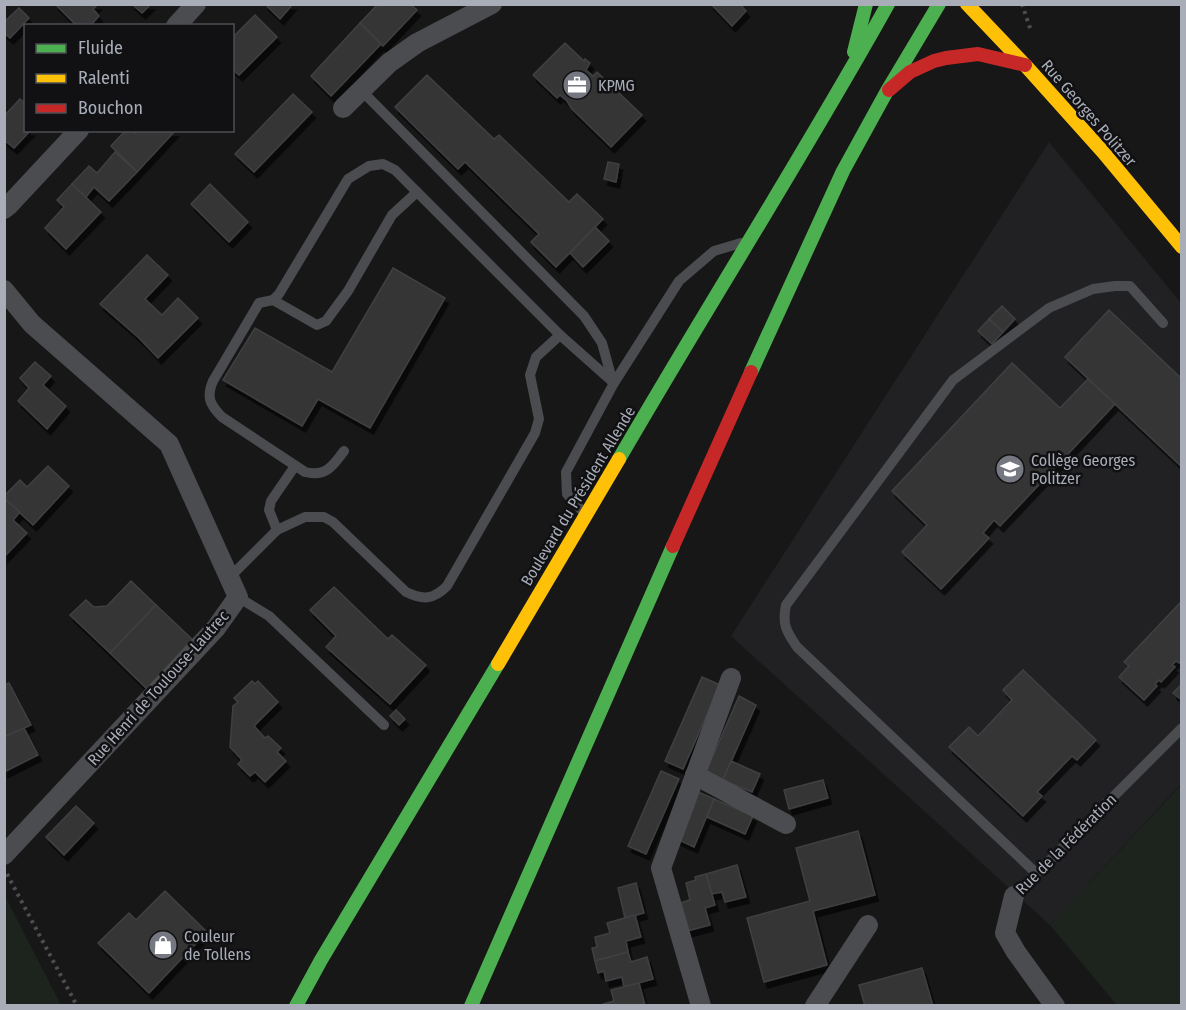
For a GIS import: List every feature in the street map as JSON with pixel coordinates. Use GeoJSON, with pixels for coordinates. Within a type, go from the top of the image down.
{"type":"FeatureCollection","features":[{"type":"Feature","properties":{"kind":"main road"},"geometry":{"type":"LineString","coordinates":[[848,76],[867,4]]}},
{"type":"Feature","properties":{"kind":"main road","name":"Boulevard du Président Allende"},"geometry":{"type":"LineString","coordinates":[[296,1005],[587,516],[665,380],[848,76],[888,4]]}},
{"type":"Feature","properties":{"kind":"main road"},"geometry":{"type":"LineString","coordinates":[[471,1005],[736,403],[843,171],[939,4]]}},
{"type":"Feature","properties":{"kind":"main road","name":"Rue Georges Politzer"},"geometry":{"type":"LineString","coordinates":[[967,4],[1179,236]]}},
{"type":"Feature","properties":{"kind":"main road"},"geometry":{"type":"LineString","coordinates":[[887,91],[910,72],[946,58],[978,54],[1025,65]]}},
{"type":"Feature","properties":{"kind":"main road"},"geometry":{"type":"LineString","coordinates":[[462,1005],[487,968]]}},
{"type":"Feature","properties":{"kind":"street"},"geometry":{"type":"LineString","coordinates":[[178,24],[196,4]]}},
{"type":"Feature","properties":{"kind":"street"},"geometry":{"type":"LineString","coordinates":[[343,108],[389,63],[417,43],[492,4]]}},
{"type":"Feature","properties":{"kind":"street"},"geometry":{"type":"LineString","coordinates":[[4,209],[77,132]]}},
{"type":"Feature","properties":{"kind":"street","name":"Rue Henri de Toulouse-Lautrec"},"geometry":{"type":"LineString","coordinates":[[4,290],[32,324],[169,444],[238,597],[216,628],[4,855]]}},
{"type":"Feature","properties":{"kind":"street"},"geometry":{"type":"LineString","coordinates":[[700,1005],[661,868],[731,678]]}},
{"type":"Feature","properties":{"kind":"street"},"geometry":{"type":"LineString","coordinates":[[695,775],[786,825]]}},
{"type":"Feature","properties":{"kind":"street","name":"Rue de la Fédération"},"geometry":{"type":"LineString","coordinates":[[1014,896],[1005,933],[1016,952],[1055,1005]]}},
{"type":"Feature","properties":{"kind":"street"},"geometry":{"type":"LineString","coordinates":[[815,1005],[868,926]]}},
{"type":"Feature","properties":{"kind":"lane"},"geometry":{"type":"LineString","coordinates":[[362,91],[584,316],[602,343],[614,383]]}},
{"type":"Feature","properties":{"kind":"lane"},"geometry":{"type":"LineString","coordinates":[[345,451],[332,467],[323,472],[314,474],[305,472],[222,417],[215,410],[209,391],[259,303],[273,300],[279,294],[348,179],[369,166],[383,164],[395,170],[560,334],[614,383]]}},
{"type":"Feature","properties":{"kind":"lane"},"geometry":{"type":"LineString","coordinates":[[273,300],[317,325],[326,321],[348,291],[392,215],[417,192]]}},
{"type":"Feature","properties":{"kind":"lane"},"geometry":{"type":"LineString","coordinates":[[587,516],[567,494],[566,472],[614,383],[680,281],[714,251],[750,240]]}},
{"type":"Feature","properties":{"kind":"lane"},"geometry":{"type":"LineString","coordinates":[[1036,873],[797,647],[787,631],[783,618],[786,605],[952,380],[1049,308],[1093,290],[1130,286],[1163,324]]}},
{"type":"Feature","properties":{"kind":"lane"},"geometry":{"type":"LineString","coordinates":[[229,578],[277,530],[305,517],[324,516],[406,592],[417,597],[428,598],[439,594],[447,586],[535,433],[539,419],[530,375],[536,357],[560,334]]}},
{"type":"Feature","properties":{"kind":"lane"},"geometry":{"type":"LineString","coordinates":[[277,530],[269,510],[271,501],[295,466]]}},
{"type":"Feature","properties":{"kind":"lane"},"geometry":{"type":"LineString","coordinates":[[238,597],[269,616],[384,725]]}},
{"type":"Feature","properties":{"kind":"lane","name":"Rue de la Fédération"},"geometry":{"type":"LineString","coordinates":[[1014,896],[1182,728]]}},
{"type":"Feature","properties":{"kind":"path"},"geometry":{"type":"LineString","coordinates":[[4,870],[77,1005]]}},
{"type":"Feature","properties":{"kind":"shaded area","name":"Collège Georges Politzer"},"geometry":{"type":"Polygon","coordinates":[[[1049,142],[1181,303],[1181,784],[1050,925],[731,636],[1049,142]]]}},
{"type":"Feature","properties":{"kind":"shaded area"},"geometry":{"type":"Polygon","coordinates":[[[1181,785],[1181,1005],[1117,1005],[1050,925],[1181,785]]]}},
{"type":"Feature","properties":{"kind":"shaded area"},"geometry":{"type":"Polygon","coordinates":[[[5,896],[61,1005],[5,1005],[5,896]]]}},
{"type":"Feature","properties":{"kind":"building"},"geometry":{"type":"Polygon","coordinates":[[[55,4],[98,4],[93,9],[99,16],[92,24],[75,24],[55,4]]]}},
{"type":"Feature","properties":{"kind":"building"},"geometry":{"type":"Polygon","coordinates":[[[132,4],[151,4],[142,13],[132,4]]]}},
{"type":"Feature","properties":{"kind":"building"},"geometry":{"type":"Polygon","coordinates":[[[265,4],[293,4],[280,19],[265,4]]]}},
{"type":"Feature","properties":{"kind":"building"},"geometry":{"type":"Polygon","coordinates":[[[378,4],[410,4],[417,10],[383,46],[360,23],[378,4]]]}},
{"type":"Feature","properties":{"kind":"building"},"geometry":{"type":"Polygon","coordinates":[[[711,4],[740,4],[746,11],[732,26],[711,4]]]}},
{"type":"Feature","properties":{"kind":"building"},"geometry":{"type":"Polygon","coordinates":[[[19,8],[29,18],[10,38],[4,33],[4,22],[19,8]]]}},
{"type":"Feature","properties":{"kind":"building"},"geometry":{"type":"Polygon","coordinates":[[[255,15],[277,37],[239,75],[234,71],[234,36],[255,15]]]}},
{"type":"Feature","properties":{"kind":"building"},"geometry":{"type":"Polygon","coordinates":[[[360,23],[381,44],[331,96],[311,76],[360,23]]]}},
{"type":"Feature","properties":{"kind":"building","name":"KPMG"},"geometry":{"type":"Polygon","coordinates":[[[565,43],[584,61],[585,59],[590,63],[586,70],[593,76],[597,72],[642,115],[611,147],[572,109],[567,101],[560,95],[557,98],[533,75],[565,43]]]}},
{"type":"Feature","properties":{"kind":"building"},"geometry":{"type":"Polygon","coordinates":[[[427,75],[494,139],[499,135],[569,202],[577,194],[603,219],[556,267],[531,242],[539,234],[465,162],[458,169],[395,107],[427,75]]]}},
{"type":"Feature","properties":{"kind":"building"},"geometry":{"type":"Polygon","coordinates":[[[293,94],[312,112],[254,172],[235,154],[293,94]]]}},
{"type":"Feature","properties":{"kind":"building"},"geometry":{"type":"Polygon","coordinates":[[[20,99],[24,102],[24,132],[29,132],[14,148],[4,140],[4,116],[20,99]]]}},
{"type":"Feature","properties":{"kind":"building"},"geometry":{"type":"Polygon","coordinates":[[[124,132],[174,132],[137,172],[111,146],[124,132]]]}},
{"type":"Feature","properties":{"kind":"building"},"geometry":{"type":"Polygon","coordinates":[[[115,152],[137,172],[109,201],[94,187],[86,197],[72,184],[89,166],[97,173],[115,152]]]}},
{"type":"Feature","properties":{"kind":"building"},"geometry":{"type":"Polygon","coordinates":[[[608,162],[619,164],[616,182],[604,179],[608,162]]]}},
{"type":"Feature","properties":{"kind":"building"},"geometry":{"type":"Polygon","coordinates":[[[72,184],[101,212],[66,249],[45,228],[64,207],[57,200],[72,184]]]}},
{"type":"Feature","properties":{"kind":"building"},"geometry":{"type":"Polygon","coordinates":[[[210,184],[248,222],[229,242],[191,204],[210,184]]]}},
{"type":"Feature","properties":{"kind":"building"},"geometry":{"type":"Polygon","coordinates":[[[595,227],[609,241],[583,267],[570,253],[595,227]]]}},
{"type":"Feature","properties":{"kind":"building"},"geometry":{"type":"Polygon","coordinates":[[[147,255],[168,275],[145,299],[162,315],[178,298],[198,318],[158,358],[100,304],[147,255]]]}},
{"type":"Feature","properties":{"kind":"building"},"geometry":{"type":"Polygon","coordinates":[[[393,268],[445,298],[370,428],[318,399],[302,426],[223,380],[255,328],[332,372],[393,268]]]}},
{"type":"Feature","properties":{"kind":"building"},"geometry":{"type":"Polygon","coordinates":[[[1002,306],[1015,319],[1003,332],[989,319],[1002,306]]]}},
{"type":"Feature","properties":{"kind":"building"},"geometry":{"type":"Polygon","coordinates":[[[1109,310],[1182,379],[1182,467],[1065,357],[1109,310]]]}},
{"type":"Feature","properties":{"kind":"building"},"geometry":{"type":"Polygon","coordinates":[[[989,319],[1003,332],[992,344],[978,331],[989,319]]]}},
{"type":"Feature","properties":{"kind":"building"},"geometry":{"type":"Polygon","coordinates":[[[35,362],[51,376],[43,385],[66,406],[47,429],[18,401],[29,388],[20,378],[35,362]]]}},
{"type":"Feature","properties":{"kind":"building"},"geometry":{"type":"Polygon","coordinates":[[[1012,363],[1060,408],[1088,379],[1115,404],[1000,526],[994,520],[983,533],[989,538],[941,589],[902,552],[927,525],[892,491],[1012,363]]]}},
{"type":"Feature","properties":{"kind":"building"},"geometry":{"type":"Polygon","coordinates":[[[48,466],[69,486],[33,525],[4,496],[20,480],[27,487],[48,466]]]}},
{"type":"Feature","properties":{"kind":"building"},"geometry":{"type":"Polygon","coordinates":[[[4,498],[20,512],[13,520],[27,533],[4,557],[4,498]]]}},
{"type":"Feature","properties":{"kind":"building"},"geometry":{"type":"Polygon","coordinates":[[[131,581],[156,605],[110,653],[70,615],[86,600],[94,607],[107,606],[131,581]]]}},
{"type":"Feature","properties":{"kind":"building"},"geometry":{"type":"Polygon","coordinates":[[[334,587],[388,639],[392,635],[426,665],[390,704],[326,647],[336,636],[310,610],[334,587]]]}},
{"type":"Feature","properties":{"kind":"building"},"geometry":{"type":"Polygon","coordinates":[[[1182,601],[1182,660],[1172,665],[1175,667],[1161,682],[1159,680],[1155,684],[1157,686],[1144,700],[1119,677],[1129,666],[1124,662],[1182,601]]]}},
{"type":"Feature","properties":{"kind":"building"},"geometry":{"type":"Polygon","coordinates":[[[156,605],[195,642],[149,691],[110,653],[156,605]]]}},
{"type":"Feature","properties":{"kind":"building"},"geometry":{"type":"Polygon","coordinates":[[[1023,670],[1096,740],[1077,760],[1072,756],[1037,792],[1042,796],[1023,816],[949,747],[969,727],[978,736],[1012,700],[1003,690],[1023,670]]]}},
{"type":"Feature","properties":{"kind":"building"},"geometry":{"type":"Polygon","coordinates":[[[702,677],[720,685],[683,769],[665,761],[702,677]]]}},
{"type":"Feature","properties":{"kind":"building"},"geometry":{"type":"Polygon","coordinates":[[[252,681],[255,684],[258,681],[278,702],[254,726],[265,738],[268,736],[281,748],[277,752],[286,761],[265,782],[255,772],[250,776],[238,764],[242,760],[230,747],[233,706],[238,702],[234,698],[252,681]]]}},
{"type":"Feature","properties":{"kind":"building"},"geometry":{"type":"Polygon","coordinates":[[[9,683],[31,725],[4,737],[4,685],[9,683]]]}},
{"type":"Feature","properties":{"kind":"building"},"geometry":{"type":"Polygon","coordinates":[[[1182,684],[1182,700],[1173,693],[1182,684]]]}},
{"type":"Feature","properties":{"kind":"building"},"geometry":{"type":"Polygon","coordinates":[[[739,696],[756,705],[723,780],[706,772],[739,696]]]}},
{"type":"Feature","properties":{"kind":"building"},"geometry":{"type":"Polygon","coordinates":[[[396,710],[405,719],[399,725],[390,716],[396,710]]]}},
{"type":"Feature","properties":{"kind":"building"},"geometry":{"type":"Polygon","coordinates":[[[24,728],[38,755],[4,772],[4,737],[24,728]]]}},
{"type":"Feature","properties":{"kind":"building"},"geometry":{"type":"Polygon","coordinates":[[[731,761],[760,774],[752,792],[723,780],[731,761]]]}},
{"type":"Feature","properties":{"kind":"building"},"geometry":{"type":"Polygon","coordinates":[[[661,771],[679,779],[646,854],[628,846],[661,771]]]}},
{"type":"Feature","properties":{"kind":"building"},"geometry":{"type":"Polygon","coordinates":[[[823,780],[828,798],[789,809],[784,790],[823,780]]]}},
{"type":"Feature","properties":{"kind":"building"},"geometry":{"type":"Polygon","coordinates":[[[698,792],[714,799],[694,847],[677,839],[698,792]]]}},
{"type":"Feature","properties":{"kind":"building"},"geometry":{"type":"Polygon","coordinates":[[[714,799],[753,816],[745,834],[707,817],[714,799]]]}},
{"type":"Feature","properties":{"kind":"building"},"geometry":{"type":"Polygon","coordinates":[[[76,806],[94,823],[64,855],[46,837],[76,806]]]}},
{"type":"Feature","properties":{"kind":"building"},"geometry":{"type":"Polygon","coordinates":[[[858,831],[875,895],[813,911],[827,965],[764,982],[747,918],[810,901],[796,848],[858,831]]]}},
{"type":"Feature","properties":{"kind":"building"},"geometry":{"type":"Polygon","coordinates":[[[737,865],[746,897],[725,902],[722,892],[712,894],[706,874],[737,865]]]}},
{"type":"Feature","properties":{"kind":"building"},"geometry":{"type":"Polygon","coordinates":[[[706,874],[715,905],[705,908],[710,925],[687,931],[680,903],[690,900],[686,883],[706,874]]]}},
{"type":"Feature","properties":{"kind":"building"},"geometry":{"type":"Polygon","coordinates":[[[636,883],[644,913],[625,918],[618,888],[636,883]]]}},
{"type":"Feature","properties":{"kind":"building"},"geometry":{"type":"Polygon","coordinates":[[[165,891],[207,932],[149,993],[98,943],[129,913],[136,920],[165,891]]]}},
{"type":"Feature","properties":{"kind":"building"},"geometry":{"type":"Polygon","coordinates":[[[635,915],[641,937],[626,941],[628,952],[595,961],[592,948],[597,947],[595,937],[610,933],[607,923],[635,915]]]}},
{"type":"Feature","properties":{"kind":"building"},"geometry":{"type":"Polygon","coordinates":[[[628,952],[631,962],[647,957],[653,979],[624,987],[622,977],[606,981],[604,971],[598,973],[595,961],[628,952]]]}},
{"type":"Feature","properties":{"kind":"building"},"geometry":{"type":"Polygon","coordinates":[[[922,968],[933,1006],[865,1006],[859,985],[922,968]]]}},
{"type":"Feature","properties":{"kind":"building"},"geometry":{"type":"Polygon","coordinates":[[[639,983],[645,1005],[597,1006],[614,1001],[611,990],[639,983]]]}},
{"type":"Feature","properties":{"kind":"traffic: fast"},"geometry":{"type":"LineString","coordinates":[[854,52],[866,4]]}},
{"type":"Feature","properties":{"kind":"traffic: fast"},"geometry":{"type":"LineString","coordinates":[[619,459],[888,4]]}},
{"type":"Feature","properties":{"kind":"traffic: fast"},"geometry":{"type":"LineString","coordinates":[[751,372],[843,171],[939,4]]}},
{"type":"Feature","properties":{"kind":"traffic: fast"},"geometry":{"type":"LineString","coordinates":[[471,1006],[673,546]]}},
{"type":"Feature","properties":{"kind":"traffic: fast"},"geometry":{"type":"LineString","coordinates":[[296,1006],[321,960],[498,664]]}},
{"type":"Feature","properties":{"kind":"traffic: slow"},"geometry":{"type":"LineString","coordinates":[[967,4],[1103,152],[1182,247]]}},
{"type":"Feature","properties":{"kind":"traffic: slow"},"geometry":{"type":"LineString","coordinates":[[498,664],[619,459]]}},
{"type":"Feature","properties":{"kind":"traffic: jam"},"geometry":{"type":"LineString","coordinates":[[889,90],[910,72],[946,58],[978,54],[1025,65]]}},
{"type":"Feature","properties":{"kind":"traffic: jam"},"geometry":{"type":"LineString","coordinates":[[673,546],[751,372]]}},
{"type":"Feature","properties":{"kind":"place","name":"KPMG"},"geometry":{"type":"Point","coordinates":[577,85]}},
{"type":"Feature","properties":{"kind":"place","name":"Collège Georges Politzer"},"geometry":{"type":"Point","coordinates":[1010,469]}},
{"type":"Feature","properties":{"kind":"place","name":"Couleur de Tollens"},"geometry":{"type":"Point","coordinates":[163,945]}}]}
